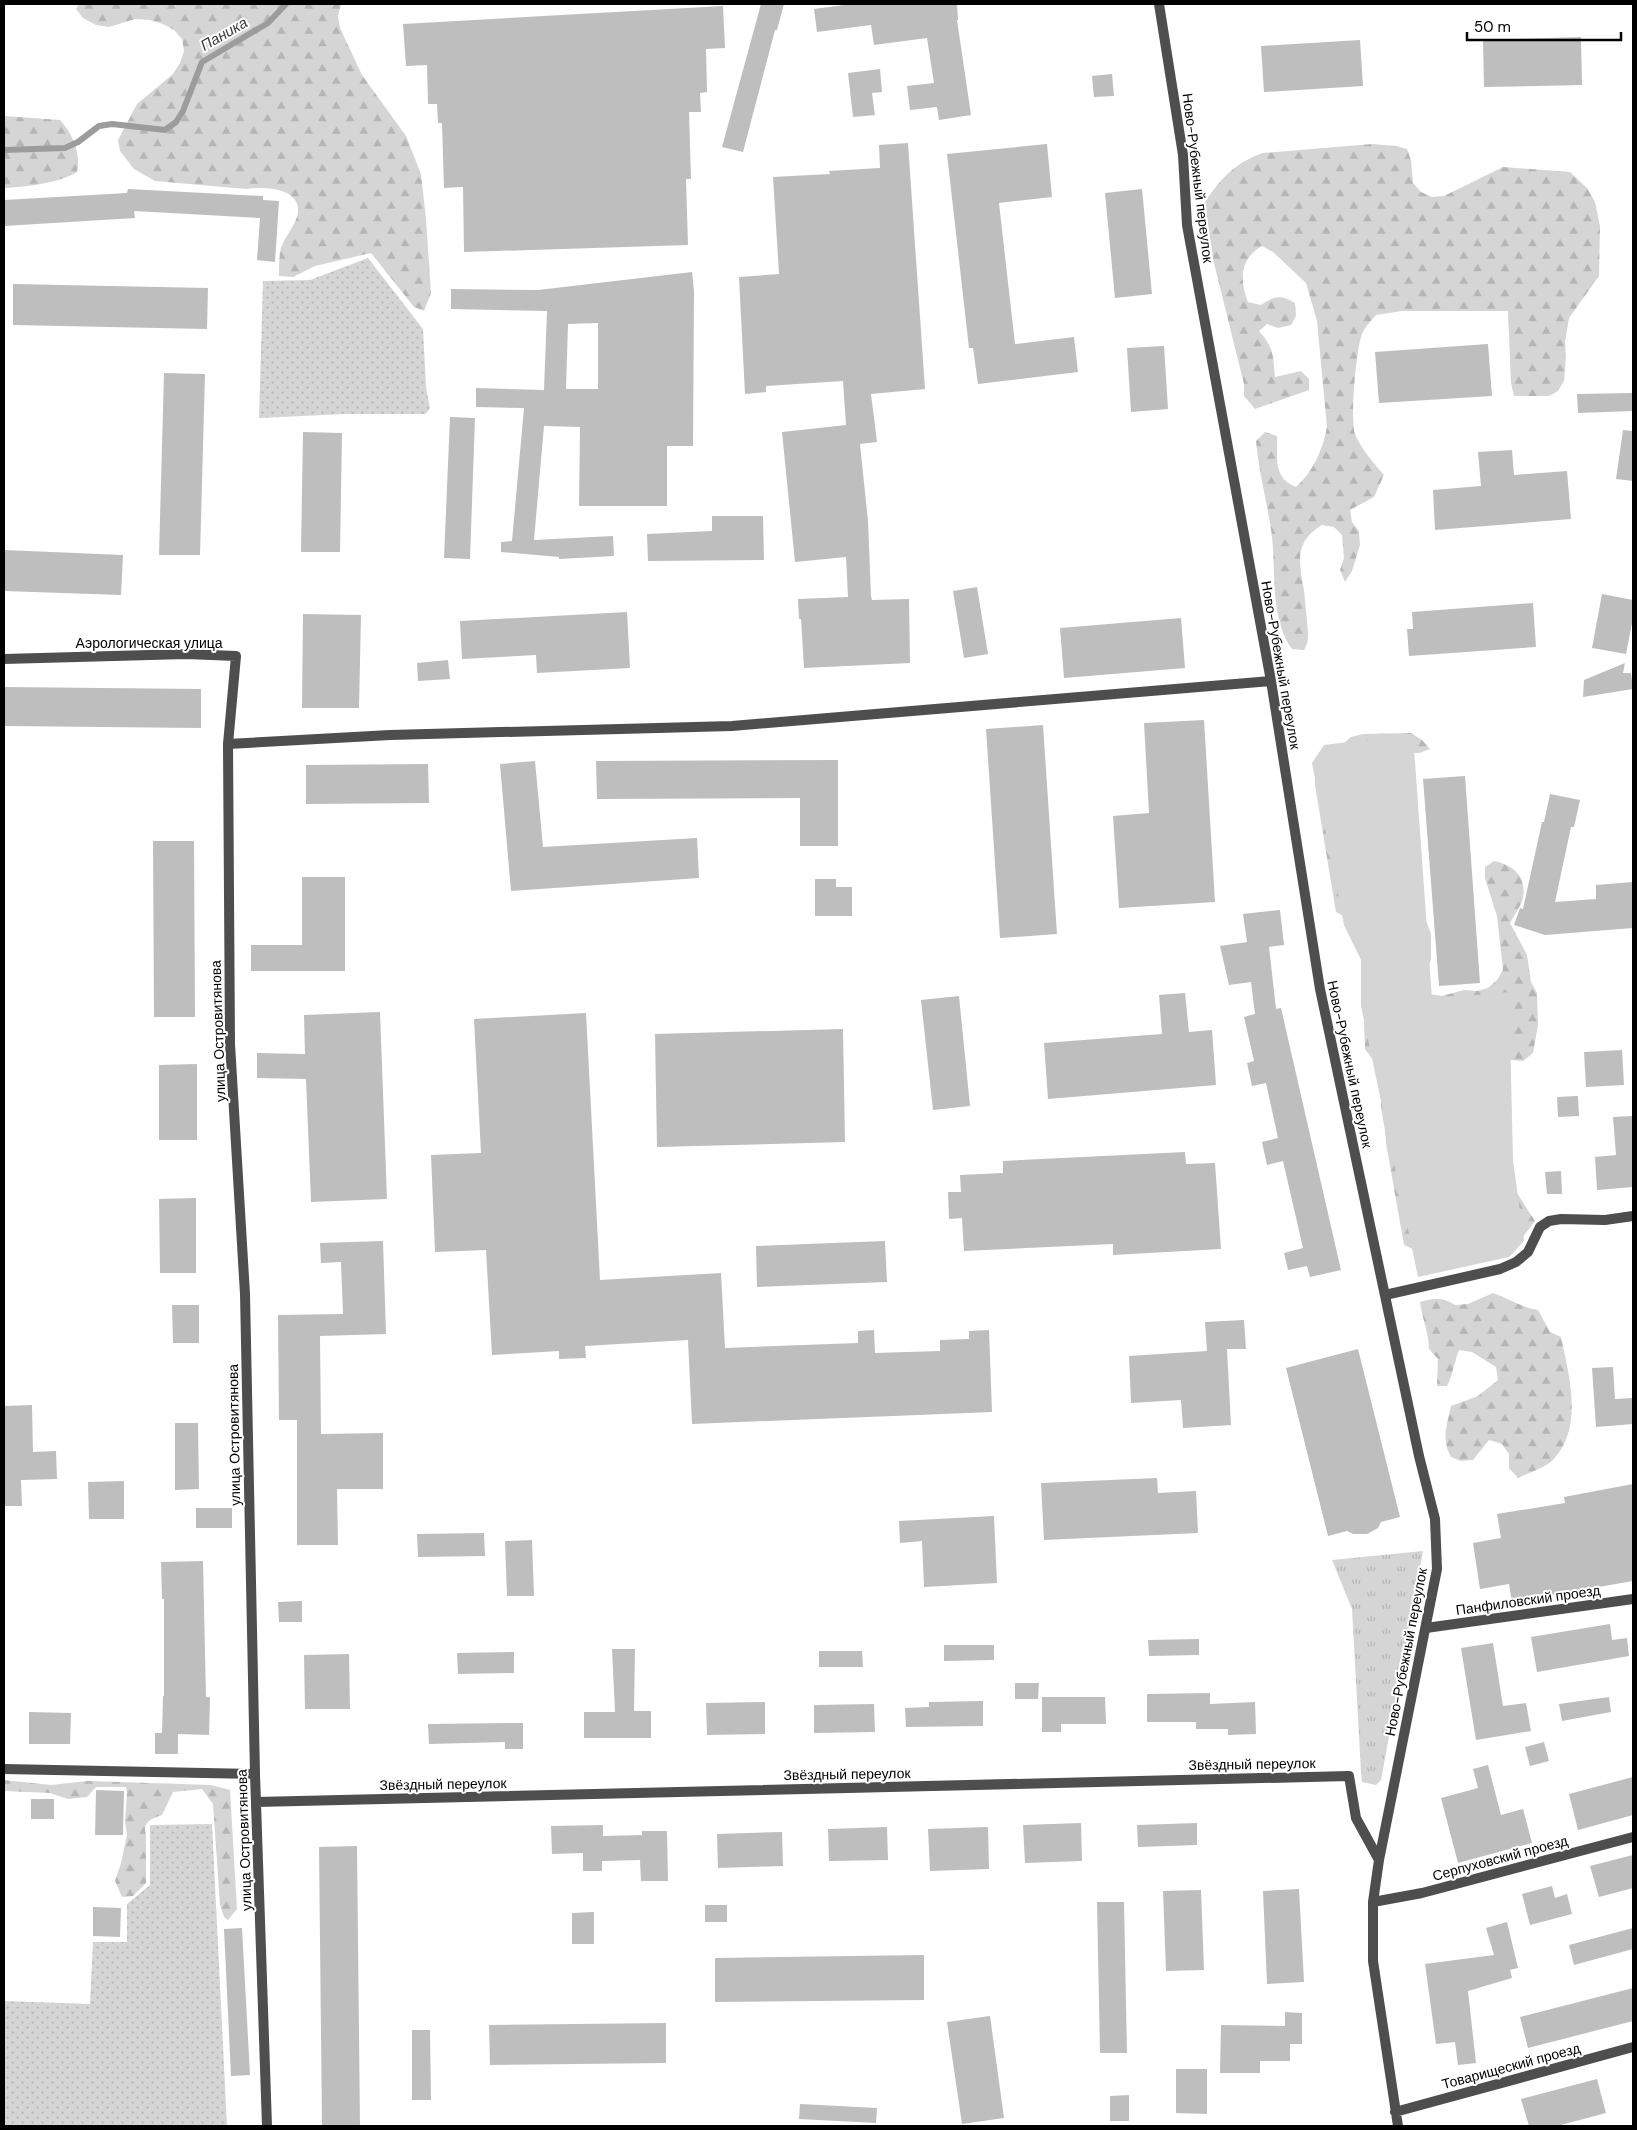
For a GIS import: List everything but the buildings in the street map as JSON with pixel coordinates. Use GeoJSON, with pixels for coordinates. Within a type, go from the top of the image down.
{"type":"FeatureCollection","features":[{"type":"Feature","properties":{"kind":"street","name":"Ново-Рубежный переулок"},"geometry":{"type":"LineString","coordinates":[[1159,4],[1184,155],[1187,225],[1271,681],[1320,989],[1419,1456],[1435,1519],[1437,1569],[1379,1860],[1373,1902],[1373,1961],[1398,2126]]}},
{"type":"Feature","properties":{"kind":"street","name":"Аэрологическая улица"},"geometry":{"type":"LineString","coordinates":[[4,658],[186,654],[236,656],[228,744]]}},
{"type":"Feature","properties":{"kind":"street"},"geometry":{"type":"LineString","coordinates":[[228,744],[390,735],[732,726],[1271,681]]}},
{"type":"Feature","properties":{"kind":"street","name":"улица Островитянова"},"geometry":{"type":"LineString","coordinates":[[228,744],[230,1044],[245,1294],[255,1774],[267,2126]]}},
{"type":"Feature","properties":{"kind":"street"},"geometry":{"type":"LineString","coordinates":[[1385,1295],[1500,1269],[1516,1262],[1528,1252],[1540,1227],[1549,1221],[1561,1219],[1605,1220],[1633,1216]]}},
{"type":"Feature","properties":{"kind":"street","name":"Панфиловский проезд"},"geometry":{"type":"LineString","coordinates":[[1426,1628],[1633,1599]]}},
{"type":"Feature","properties":{"kind":"street"},"geometry":{"type":"LineString","coordinates":[[4,1769],[255,1774]]}},
{"type":"Feature","properties":{"kind":"street","name":"Звёздный переулок"},"geometry":{"type":"LineString","coordinates":[[256,1802],[1349,1776],[1356,1818],[1379,1860]]}},
{"type":"Feature","properties":{"kind":"street","name":"Серпуховский проезд"},"geometry":{"type":"LineString","coordinates":[[1373,1902],[1422,1893],[1633,1837]]}},
{"type":"Feature","properties":{"kind":"street","name":"Товарищеский проезд"},"geometry":{"type":"LineString","coordinates":[[1395,2112],[1633,2047]]}},
{"type":"Feature","properties":{"kind":"green space"},"geometry":{"type":"Polygon","coordinates":[[[79,4],[341,4],[338,16],[340,28],[362,75],[406,136],[421,174],[431,293],[424,311],[414,307],[371,253],[315,266],[293,277],[279,276],[281,248],[297,217],[298,207],[295,200],[282,191],[155,181],[134,169],[120,151],[118,140],[137,104],[173,74],[180,63],[184,51],[182,39],[174,30],[150,20],[135,19],[109,27],[96,25],[83,18],[76,9],[79,4]]]}},
{"type":"Feature","properties":{"kind":"green space"},"geometry":{"type":"Polygon","coordinates":[[[4,116],[60,120],[75,144],[78,158],[77,172],[52,182],[4,188],[4,116]]]}},
{"type":"Feature","properties":{"kind":"green space"},"geometry":{"type":"Polygon","coordinates":[[[1372,144],[1407,149],[1411,160],[1413,183],[1421,192],[1432,197],[1444,196],[1503,167],[1570,172],[1587,188],[1595,202],[1600,226],[1599,276],[1569,318],[1565,342],[1564,381],[1558,391],[1549,396],[1514,396],[1511,383],[1508,311],[1402,311],[1376,315],[1368,324],[1362,334],[1358,354],[1353,400],[1354,426],[1355,434],[1361,445],[1384,475],[1374,497],[1350,510],[1352,522],[1359,531],[1360,545],[1352,571],[1345,582],[1340,570],[1344,558],[1342,535],[1334,527],[1322,525],[1307,538],[1303,546],[1300,562],[1308,640],[1304,650],[1292,649],[1280,624],[1277,610],[1272,537],[1256,441],[1265,432],[1277,436],[1277,459],[1280,472],[1288,483],[1296,487],[1316,460],[1323,444],[1327,427],[1317,321],[1306,283],[1273,252],[1262,246],[1255,251],[1249,257],[1243,270],[1243,285],[1248,302],[1261,305],[1274,298],[1282,297],[1295,303],[1296,316],[1291,325],[1278,328],[1267,324],[1259,331],[1268,342],[1272,352],[1275,377],[1301,371],[1309,379],[1309,390],[1255,409],[1244,396],[1244,384],[1213,259],[1205,202],[1223,179],[1237,166],[1263,153],[1372,144]]]}},
{"type":"Feature","properties":{"kind":"green space"},"geometry":{"type":"Polygon","coordinates":[[[368,258],[423,329],[426,387],[430,409],[425,414],[345,414],[259,418],[263,281],[310,280],[368,258]]]}},
{"type":"Feature","properties":{"kind":"green space"},"geometry":{"type":"Polygon","coordinates":[[[1411,733],[1422,740],[1430,749],[1419,753],[1392,752],[1419,914],[1427,923],[1431,934],[1431,960],[1426,971],[1429,994],[1442,996],[1464,990],[1477,991],[1488,988],[1497,980],[1503,970],[1497,916],[1485,878],[1485,867],[1494,861],[1507,865],[1517,873],[1523,884],[1522,901],[1510,923],[1527,955],[1531,982],[1537,993],[1538,1025],[1533,1053],[1523,1061],[1511,1060],[1487,1036],[1515,1190],[1535,1221],[1519,1242],[1415,1250],[1404,1245],[1381,1106],[1381,1101],[1392,1097],[1380,1069],[1365,1049],[1364,1022],[1373,999],[1368,929],[1336,912],[1315,785],[1315,760],[1343,744],[1351,737],[1363,734],[1411,733]]]}},
{"type":"Feature","properties":{"kind":"green space"},"geometry":{"type":"Polygon","coordinates":[[[1413,734],[1432,999],[1509,992],[1513,1160],[1524,1241],[1509,1257],[1418,1277],[1361,1006],[1361,960],[1344,925],[1312,763],[1324,745],[1413,734]]]}},
{"type":"Feature","properties":{"kind":"green space"},"geometry":{"type":"Polygon","coordinates":[[[1493,1293],[1538,1310],[1550,1332],[1561,1337],[1570,1384],[1571,1417],[1563,1447],[1550,1463],[1518,1478],[1509,1468],[1509,1454],[1502,1444],[1489,1440],[1473,1460],[1461,1461],[1451,1457],[1446,1444],[1446,1438],[1451,1406],[1478,1396],[1498,1380],[1496,1367],[1472,1352],[1459,1350],[1447,1386],[1437,1386],[1438,1359],[1429,1349],[1420,1302],[1438,1299],[1455,1305],[1468,1304],[1493,1293]]]}},
{"type":"Feature","properties":{"kind":"green space"},"geometry":{"type":"Polygon","coordinates":[[[1423,1551],[1381,1780],[1376,1785],[1362,1782],[1352,1609],[1332,1560],[1423,1551]]]}},
{"type":"Feature","properties":{"kind":"green space"},"geometry":{"type":"Polygon","coordinates":[[[4,1780],[51,1785],[88,1781],[211,1785],[230,1790],[237,1909],[228,1920],[224,1917],[220,1905],[213,1804],[202,1789],[173,1792],[162,1815],[146,1824],[146,1883],[133,1896],[122,1897],[115,1881],[127,1835],[125,1821],[126,1787],[96,1787],[87,1797],[68,1799],[50,1793],[4,1791],[4,1780]]]}},
{"type":"Feature","properties":{"kind":"green space"},"geometry":{"type":"Polygon","coordinates":[[[212,1824],[227,2126],[4,2126],[4,2001],[90,2004],[93,1942],[127,1942],[127,1904],[150,1885],[150,1825],[212,1824]]]}},
{"type":"Feature","properties":{"kind":"waterway","name":"Паника"},"geometry":{"type":"LineString","coordinates":[[4,150],[65,148],[78,142],[99,126],[112,124],[165,130],[176,122],[183,111],[202,62],[268,23],[286,4]]}}]}
